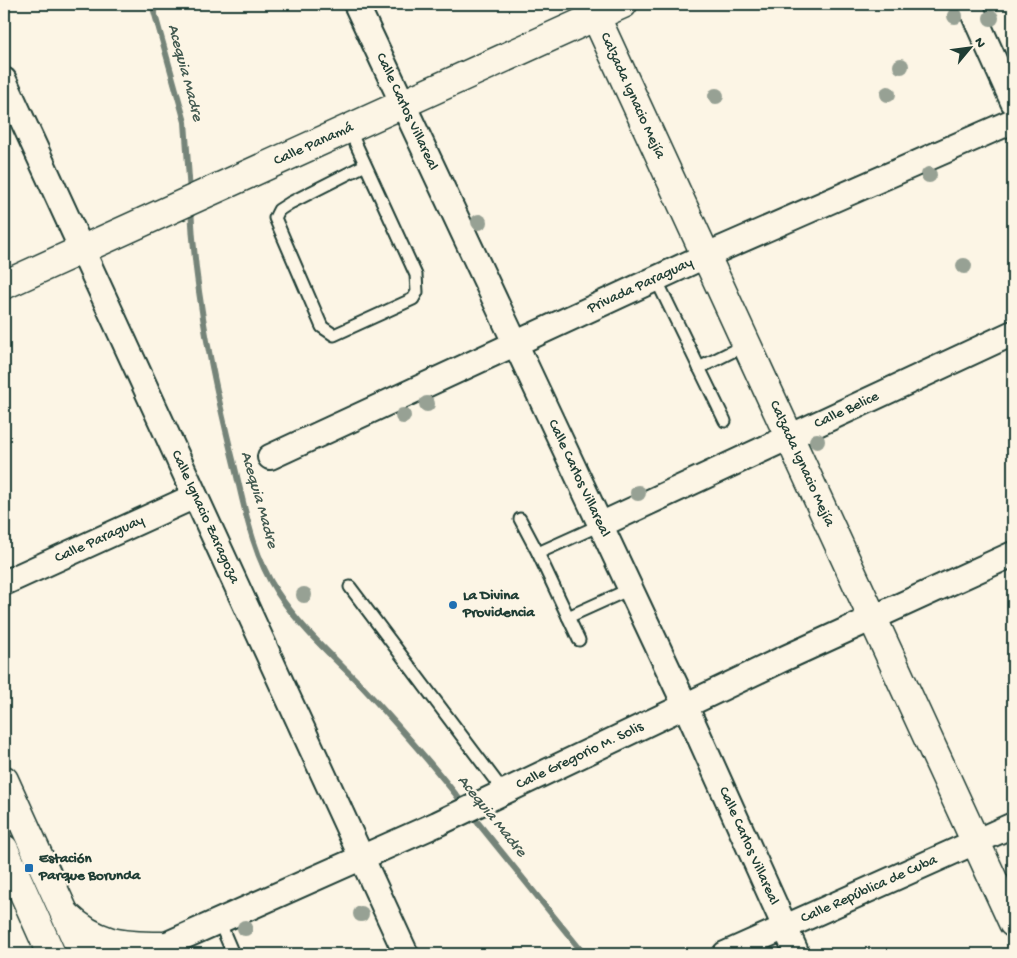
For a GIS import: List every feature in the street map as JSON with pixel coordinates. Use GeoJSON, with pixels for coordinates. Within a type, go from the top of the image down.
{"type":"FeatureCollection","features":[{"type":"Feature","properties":{"kind":"main road","name":"Calle Panamá"},"geometry":{"type":"LineString","coordinates":[[4,285],[349,129],[593,10],[623,4]]}},
{"type":"Feature","properties":{"kind":"main road","name":"Calzada Ignacio Mejía"},"geometry":{"type":"LineString","coordinates":[[593,10],[707,255],[789,438],[977,841],[1013,923]]}},
{"type":"Feature","properties":{"kind":"main road"},"geometry":{"type":"LineString","coordinates":[[4,780],[83,954]]}},
{"type":"Feature","properties":{"kind":"main road"},"geometry":{"type":"LineString","coordinates":[[4,849],[44,947]]}},
{"type":"Feature","properties":{"kind":"main road"},"geometry":{"type":"LineString","coordinates":[[64,914],[82,931],[104,941],[153,952]]}},
{"type":"Feature","properties":{"kind":"street","name":"Calle Carlos Villareal"},"geometry":{"type":"LineString","coordinates":[[356,4],[685,705],[797,954]]}},
{"type":"Feature","properties":{"kind":"street"},"geometry":{"type":"LineString","coordinates":[[969,4],[1013,102]]}},
{"type":"Feature","properties":{"kind":"street","name":"Calle Ignacio Zaragoza"},"geometry":{"type":"LineString","coordinates":[[4,80],[406,954]]}},
{"type":"Feature","properties":{"kind":"street","name":"Privada Paraguay"},"geometry":{"type":"LineString","coordinates":[[270,457],[516,345],[707,255],[1013,121]]}},
{"type":"Feature","properties":{"kind":"street","name":"Calle Belice"},"geometry":{"type":"LineString","coordinates":[[600,525],[1013,333]]}},
{"type":"Feature","properties":{"kind":"street","name":"Calle Paraguay"},"geometry":{"type":"LineString","coordinates":[[4,583],[195,496]]}},
{"type":"Feature","properties":{"kind":"street","name":"Calle Gregorio M. Solis"},"geometry":{"type":"LineString","coordinates":[[153,952],[437,824],[685,705],[1013,554]]}},
{"type":"Feature","properties":{"kind":"street","name":"Calle República de Cuba"},"geometry":{"type":"LineString","coordinates":[[725,954],[1013,825]]}},
{"type":"Feature","properties":{"kind":"lane"},"geometry":{"type":"LineString","coordinates":[[349,129],[416,275],[418,292],[413,299],[334,335],[322,327],[276,218],[279,210],[290,203],[365,165]]}},
{"type":"Feature","properties":{"kind":"lane"},"geometry":{"type":"LineString","coordinates":[[656,279],[725,421]]}},
{"type":"Feature","properties":{"kind":"lane"},"geometry":{"type":"LineString","coordinates":[[699,368],[747,344]]}},
{"type":"Feature","properties":{"kind":"lane"},"geometry":{"type":"LineString","coordinates":[[520,519],[579,640]]}},
{"type":"Feature","properties":{"kind":"lane"},"geometry":{"type":"LineString","coordinates":[[538,553],[600,525]]}},
{"type":"Feature","properties":{"kind":"lane"},"geometry":{"type":"LineString","coordinates":[[350,587],[495,796]]}},
{"type":"Feature","properties":{"kind":"lane"},"geometry":{"type":"LineString","coordinates":[[568,617],[630,589]]}},
{"type":"Feature","properties":{"kind":"lane"},"geometry":{"type":"LineString","coordinates":[[219,921],[233,954]]}},
{"type":"Feature","properties":{"kind":"building","name":"Estación Parque Borunda"},"geometry":{"type":"Polygon","coordinates":[[[4,797],[50,913],[44,915],[4,827],[4,797]]]}},
{"type":"Feature","properties":{"kind":"waterway","name":"Acequia Madre"},"geometry":{"type":"LineString","coordinates":[[152,4],[185,122],[190,193]]}},
{"type":"Feature","properties":{"kind":"waterway","name":"Acequia Madre"},"geometry":{"type":"LineString","coordinates":[[191,208],[201,306],[213,371],[246,516],[262,563],[277,592],[295,616],[399,727],[464,805]]}},
{"type":"Feature","properties":{"kind":"waterway","name":"Acequia Madre"},"geometry":{"type":"LineString","coordinates":[[470,813],[584,954]]}},
{"type":"Feature","properties":{"kind":"place","name":"La Divina Providencia"},"geometry":{"type":"Point","coordinates":[453,605]}},
{"type":"Feature","properties":{"kind":"place","name":"Estación Parque Borunda"},"geometry":{"type":"Point","coordinates":[29,868]}}]}
